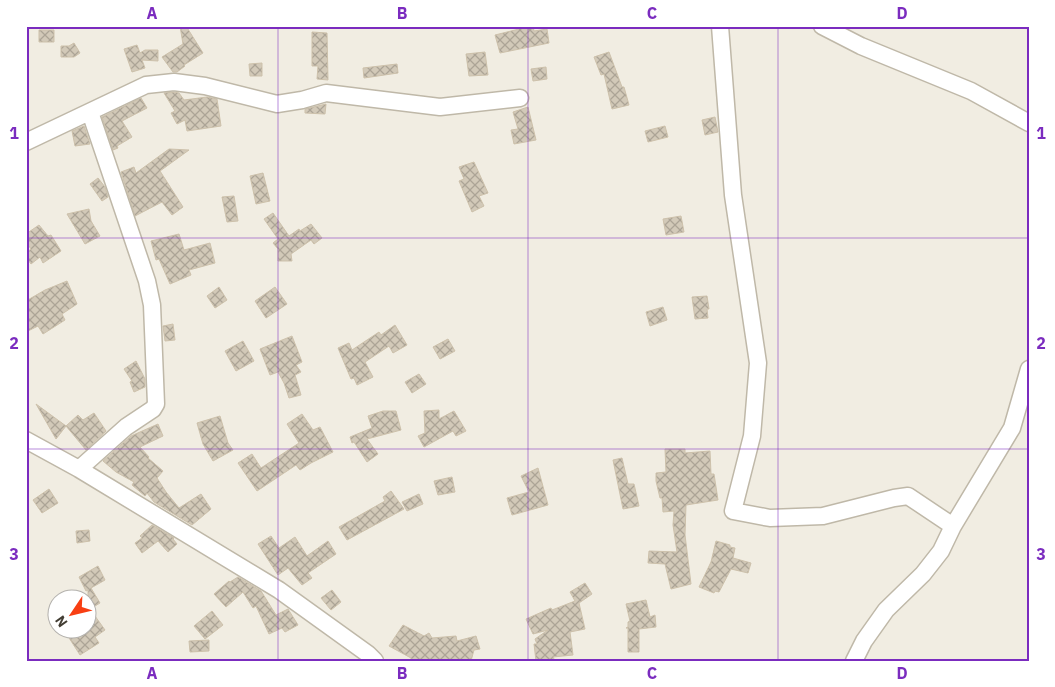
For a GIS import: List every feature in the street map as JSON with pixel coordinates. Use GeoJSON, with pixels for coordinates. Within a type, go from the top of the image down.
{"type":"FeatureCollection","features":[{"type":"Feature","properties":{"kind":"street"},"geometry":{"type":"LineString","coordinates":[[720,26],[733,195],[758,363],[752,436],[733,511],[770,518],[823,516],[908,496],[953,526]]}},
{"type":"Feature","properties":{"kind":"street"},"geometry":{"type":"LineString","coordinates":[[822,26],[861,46],[971,91],[1029,124]]}},
{"type":"Feature","properties":{"kind":"street"},"geometry":{"type":"LineString","coordinates":[[26,142],[146,85],[174,82],[204,86],[277,104],[302,100],[326,93],[440,107],[520,98]]}},
{"type":"Feature","properties":{"kind":"street"},"geometry":{"type":"LineString","coordinates":[[79,469],[126,427],[153,409],[156,404],[152,305],[147,281],[90,112]]}},
{"type":"Feature","properties":{"kind":"street"},"geometry":{"type":"LineString","coordinates":[[854,661],[864,641],[886,610],[941,552],[953,526],[1012,428],[1029,369]]}},
{"type":"Feature","properties":{"kind":"street"},"geometry":{"type":"LineString","coordinates":[[26,440],[79,469],[279,590],[375,661]]}},
{"type":"Feature","properties":{"kind":"building"},"geometry":{"type":"Polygon","coordinates":[[[180,26],[186,26],[203,53],[184,65],[177,72],[173,72],[162,57],[183,44],[180,26]]]}},
{"type":"Feature","properties":{"kind":"building"},"geometry":{"type":"Polygon","coordinates":[[[519,26],[533,26],[534,31],[547,29],[549,43],[500,53],[495,35],[519,29],[519,26]]]}},
{"type":"Feature","properties":{"kind":"building"},"geometry":{"type":"Polygon","coordinates":[[[39,30],[54,30],[54,42],[39,42],[39,30]]]}},
{"type":"Feature","properties":{"kind":"building"},"geometry":{"type":"Polygon","coordinates":[[[312,32],[327,33],[328,80],[317,79],[318,66],[312,66],[312,32]]]}},
{"type":"Feature","properties":{"kind":"building"},"geometry":{"type":"Polygon","coordinates":[[[74,43],[80,53],[74,57],[61,57],[61,46],[69,46],[74,43]]]}},
{"type":"Feature","properties":{"kind":"building"},"geometry":{"type":"Polygon","coordinates":[[[137,45],[140,53],[145,50],[158,50],[158,61],[142,60],[145,68],[132,72],[124,49],[137,45]]]}},
{"type":"Feature","properties":{"kind":"building"},"geometry":{"type":"Polygon","coordinates":[[[485,52],[488,75],[469,76],[466,54],[485,52]]]}},
{"type":"Feature","properties":{"kind":"building"},"geometry":{"type":"Polygon","coordinates":[[[609,52],[622,87],[624,87],[629,105],[612,109],[604,74],[601,75],[594,57],[609,52]]]}},
{"type":"Feature","properties":{"kind":"building"},"geometry":{"type":"Polygon","coordinates":[[[262,63],[262,76],[250,76],[249,64],[262,63]]]}},
{"type":"Feature","properties":{"kind":"building"},"geometry":{"type":"Polygon","coordinates":[[[397,64],[398,73],[364,78],[363,68],[397,64]]]}},
{"type":"Feature","properties":{"kind":"building"},"geometry":{"type":"Polygon","coordinates":[[[546,67],[547,79],[533,81],[531,69],[546,67]]]}},
{"type":"Feature","properties":{"kind":"building"},"geometry":{"type":"Polygon","coordinates":[[[164,93],[179,93],[184,100],[207,97],[217,99],[221,126],[187,131],[185,120],[177,124],[171,113],[175,111],[164,93]]]}},
{"type":"Feature","properties":{"kind":"building"},"geometry":{"type":"Polygon","coordinates":[[[141,98],[147,108],[122,121],[132,137],[113,150],[102,117],[141,98]]]}},
{"type":"Feature","properties":{"kind":"building"},"geometry":{"type":"Polygon","coordinates":[[[326,104],[325,114],[305,113],[305,109],[326,104]]]}},
{"type":"Feature","properties":{"kind":"building"},"geometry":{"type":"Polygon","coordinates":[[[528,107],[536,140],[514,144],[511,130],[518,129],[513,112],[528,107]]]}},
{"type":"Feature","properties":{"kind":"building"},"geometry":{"type":"Polygon","coordinates":[[[715,117],[718,132],[705,135],[702,120],[715,117]]]}},
{"type":"Feature","properties":{"kind":"building"},"geometry":{"type":"Polygon","coordinates":[[[84,126],[90,144],[75,146],[72,131],[84,126]]]}},
{"type":"Feature","properties":{"kind":"building"},"geometry":{"type":"Polygon","coordinates":[[[665,126],[668,137],[648,142],[645,131],[665,126]]]}},
{"type":"Feature","properties":{"kind":"building"},"geometry":{"type":"Polygon","coordinates":[[[169,149],[189,150],[160,171],[183,207],[172,215],[162,202],[135,216],[121,172],[134,167],[136,173],[169,149]]]}},
{"type":"Feature","properties":{"kind":"building"},"geometry":{"type":"Polygon","coordinates":[[[474,162],[488,193],[479,196],[484,206],[472,212],[459,181],[464,179],[459,167],[474,162]]]}},
{"type":"Feature","properties":{"kind":"building"},"geometry":{"type":"Polygon","coordinates":[[[263,173],[270,201],[256,204],[250,176],[263,173]]]}},
{"type":"Feature","properties":{"kind":"building"},"geometry":{"type":"Polygon","coordinates":[[[98,178],[105,187],[108,197],[102,201],[90,184],[98,178]]]}},
{"type":"Feature","properties":{"kind":"building"},"geometry":{"type":"Polygon","coordinates":[[[234,196],[238,221],[227,222],[222,197],[234,196]]]}},
{"type":"Feature","properties":{"kind":"building"},"geometry":{"type":"Polygon","coordinates":[[[89,209],[91,221],[100,236],[85,244],[67,214],[89,209]]]}},
{"type":"Feature","properties":{"kind":"building"},"geometry":{"type":"Polygon","coordinates":[[[273,213],[289,236],[311,224],[322,238],[314,244],[311,240],[291,254],[292,261],[278,261],[278,249],[273,243],[278,239],[264,219],[273,213]]]}},
{"type":"Feature","properties":{"kind":"building"},"geometry":{"type":"Polygon","coordinates":[[[681,216],[684,232],[666,235],[663,219],[681,216]]]}},
{"type":"Feature","properties":{"kind":"building"},"geometry":{"type":"Polygon","coordinates":[[[39,225],[48,236],[51,235],[61,251],[43,263],[40,257],[31,264],[26,257],[26,253],[31,249],[26,242],[26,234],[39,225]]]}},
{"type":"Feature","properties":{"kind":"building"},"geometry":{"type":"Polygon","coordinates":[[[179,234],[184,250],[210,243],[215,263],[189,270],[191,275],[170,284],[159,259],[156,260],[151,241],[179,234]]]}},
{"type":"Feature","properties":{"kind":"building"},"geometry":{"type":"Polygon","coordinates":[[[67,281],[77,304],[62,314],[65,320],[43,334],[38,326],[26,332],[26,301],[45,290],[67,281]]]}},
{"type":"Feature","properties":{"kind":"building"},"geometry":{"type":"Polygon","coordinates":[[[219,287],[227,300],[215,308],[207,296],[219,287]]]}},
{"type":"Feature","properties":{"kind":"building"},"geometry":{"type":"Polygon","coordinates":[[[275,287],[287,304],[266,318],[255,301],[275,287]]]}},
{"type":"Feature","properties":{"kind":"building"},"geometry":{"type":"Polygon","coordinates":[[[707,296],[708,318],[695,319],[692,297],[707,296]]]}},
{"type":"Feature","properties":{"kind":"building"},"geometry":{"type":"Polygon","coordinates":[[[663,307],[667,320],[650,326],[646,312],[663,307]]]}},
{"type":"Feature","properties":{"kind":"building"},"geometry":{"type":"Polygon","coordinates":[[[173,324],[175,340],[165,341],[163,326],[173,324]]]}},
{"type":"Feature","properties":{"kind":"building"},"geometry":{"type":"Polygon","coordinates":[[[395,325],[407,345],[393,353],[389,346],[365,362],[373,377],[357,385],[354,378],[351,379],[338,348],[349,343],[352,350],[379,332],[381,335],[395,325]]]}},
{"type":"Feature","properties":{"kind":"building"},"geometry":{"type":"Polygon","coordinates":[[[292,336],[302,362],[296,365],[301,372],[295,375],[301,395],[289,398],[278,372],[270,375],[260,349],[292,336]]]}},
{"type":"Feature","properties":{"kind":"building"},"geometry":{"type":"Polygon","coordinates":[[[448,339],[455,351],[440,359],[433,347],[448,339]]]}},
{"type":"Feature","properties":{"kind":"building"},"geometry":{"type":"Polygon","coordinates":[[[243,341],[254,361],[236,371],[225,351],[243,341]]]}},
{"type":"Feature","properties":{"kind":"building"},"geometry":{"type":"Polygon","coordinates":[[[136,361],[145,379],[145,387],[134,392],[130,382],[132,381],[124,369],[136,361]]]}},
{"type":"Feature","properties":{"kind":"building"},"geometry":{"type":"Polygon","coordinates":[[[419,374],[426,384],[412,393],[405,382],[419,374]]]}},
{"type":"Feature","properties":{"kind":"building"},"geometry":{"type":"Polygon","coordinates":[[[36,404],[66,426],[56,439],[36,404]]]}},
{"type":"Feature","properties":{"kind":"building"},"geometry":{"type":"Polygon","coordinates":[[[439,410],[439,419],[454,411],[466,431],[456,436],[453,431],[424,447],[418,436],[425,433],[424,411],[439,410]]]}},
{"type":"Feature","properties":{"kind":"building"},"geometry":{"type":"Polygon","coordinates":[[[383,411],[396,411],[401,430],[367,439],[378,454],[367,462],[354,442],[352,443],[350,437],[372,428],[368,416],[383,411]]]}},
{"type":"Feature","properties":{"kind":"building"},"geometry":{"type":"Polygon","coordinates":[[[94,413],[106,431],[86,450],[66,426],[78,415],[83,420],[94,413]]]}},
{"type":"Feature","properties":{"kind":"building"},"geometry":{"type":"Polygon","coordinates":[[[302,414],[313,430],[320,427],[333,452],[300,470],[296,465],[257,491],[238,463],[252,454],[261,468],[299,443],[287,424],[302,414]]]}},
{"type":"Feature","properties":{"kind":"building"},"geometry":{"type":"Polygon","coordinates":[[[220,416],[228,443],[233,450],[213,461],[203,444],[197,423],[220,416]]]}},
{"type":"Feature","properties":{"kind":"building"},"geometry":{"type":"Polygon","coordinates":[[[158,424],[163,436],[140,447],[148,458],[163,471],[157,478],[179,508],[201,494],[211,509],[192,525],[154,502],[147,493],[145,496],[132,485],[134,482],[116,472],[103,461],[131,436],[158,424]]]}},
{"type":"Feature","properties":{"kind":"building"},"geometry":{"type":"Polygon","coordinates":[[[665,449],[685,449],[685,453],[710,451],[711,474],[714,474],[718,500],[686,505],[685,535],[691,584],[671,589],[665,564],[648,563],[649,551],[677,552],[673,525],[674,511],[663,512],[662,498],[660,498],[656,481],[656,473],[666,472],[665,449]]]}},
{"type":"Feature","properties":{"kind":"building"},"geometry":{"type":"Polygon","coordinates":[[[622,458],[628,484],[634,484],[639,506],[623,509],[613,460],[622,458]]]}},
{"type":"Feature","properties":{"kind":"building"},"geometry":{"type":"Polygon","coordinates":[[[538,468],[548,505],[512,515],[507,498],[529,492],[521,476],[538,468]]]}},
{"type":"Feature","properties":{"kind":"building"},"geometry":{"type":"Polygon","coordinates":[[[452,477],[455,492],[438,495],[434,481],[452,477]]]}},
{"type":"Feature","properties":{"kind":"building"},"geometry":{"type":"Polygon","coordinates":[[[49,489],[58,503],[42,513],[33,500],[49,489]]]}},
{"type":"Feature","properties":{"kind":"building"},"geometry":{"type":"Polygon","coordinates":[[[391,491],[404,509],[347,540],[339,527],[385,501],[383,497],[391,491]]]}},
{"type":"Feature","properties":{"kind":"building"},"geometry":{"type":"Polygon","coordinates":[[[419,494],[423,504],[407,511],[402,502],[419,494]]]}},
{"type":"Feature","properties":{"kind":"building"},"geometry":{"type":"Polygon","coordinates":[[[152,525],[174,538],[177,544],[168,552],[158,541],[142,553],[135,543],[142,538],[140,536],[152,525]]]}},
{"type":"Feature","properties":{"kind":"building"},"geometry":{"type":"Polygon","coordinates":[[[89,530],[90,541],[77,543],[76,531],[89,530]]]}},
{"type":"Feature","properties":{"kind":"building"},"geometry":{"type":"Polygon","coordinates":[[[271,536],[279,548],[295,537],[307,556],[328,541],[336,554],[308,573],[312,578],[302,585],[288,568],[278,575],[258,544],[271,536]]]}},
{"type":"Feature","properties":{"kind":"building"},"geometry":{"type":"Polygon","coordinates":[[[716,541],[735,548],[733,558],[751,563],[748,573],[731,569],[719,592],[715,591],[714,593],[699,587],[711,562],[716,541]]]}},
{"type":"Feature","properties":{"kind":"building"},"geometry":{"type":"Polygon","coordinates":[[[98,566],[105,580],[91,588],[92,590],[86,590],[79,577],[98,566]]]}},
{"type":"Feature","properties":{"kind":"building"},"geometry":{"type":"Polygon","coordinates":[[[238,577],[261,591],[276,615],[288,609],[298,625],[285,632],[282,628],[269,634],[256,606],[253,608],[243,592],[226,607],[214,594],[229,581],[238,577]]]}},
{"type":"Feature","properties":{"kind":"building"},"geometry":{"type":"Polygon","coordinates":[[[585,583],[592,594],[579,603],[585,629],[570,632],[573,655],[553,657],[555,661],[536,661],[534,644],[537,644],[535,639],[548,630],[533,634],[526,619],[551,608],[552,610],[575,601],[570,592],[585,583]]]}},
{"type":"Feature","properties":{"kind":"building"},"geometry":{"type":"Polygon","coordinates":[[[332,590],[341,602],[331,610],[321,598],[332,590]]]}},
{"type":"Feature","properties":{"kind":"building"},"geometry":{"type":"Polygon","coordinates":[[[646,600],[650,617],[655,615],[656,627],[639,629],[639,652],[628,652],[628,628],[626,628],[630,621],[626,604],[646,600]]]}},
{"type":"Feature","properties":{"kind":"building"},"geometry":{"type":"Polygon","coordinates":[[[212,611],[223,625],[205,639],[194,626],[212,611]]]}},
{"type":"Feature","properties":{"kind":"building"},"geometry":{"type":"Polygon","coordinates":[[[98,620],[105,630],[98,635],[98,620]]]}},
{"type":"Feature","properties":{"kind":"building"},"geometry":{"type":"Polygon","coordinates":[[[403,625],[424,636],[429,633],[432,638],[456,636],[457,641],[476,636],[480,649],[474,650],[471,661],[411,661],[411,658],[389,646],[403,625]]]}},
{"type":"Feature","properties":{"kind":"building"},"geometry":{"type":"Polygon","coordinates":[[[70,640],[97,640],[99,643],[80,655],[70,640]]]}},
{"type":"Feature","properties":{"kind":"building"},"geometry":{"type":"Polygon","coordinates":[[[209,640],[209,651],[190,652],[189,641],[209,640]]]}}]}
